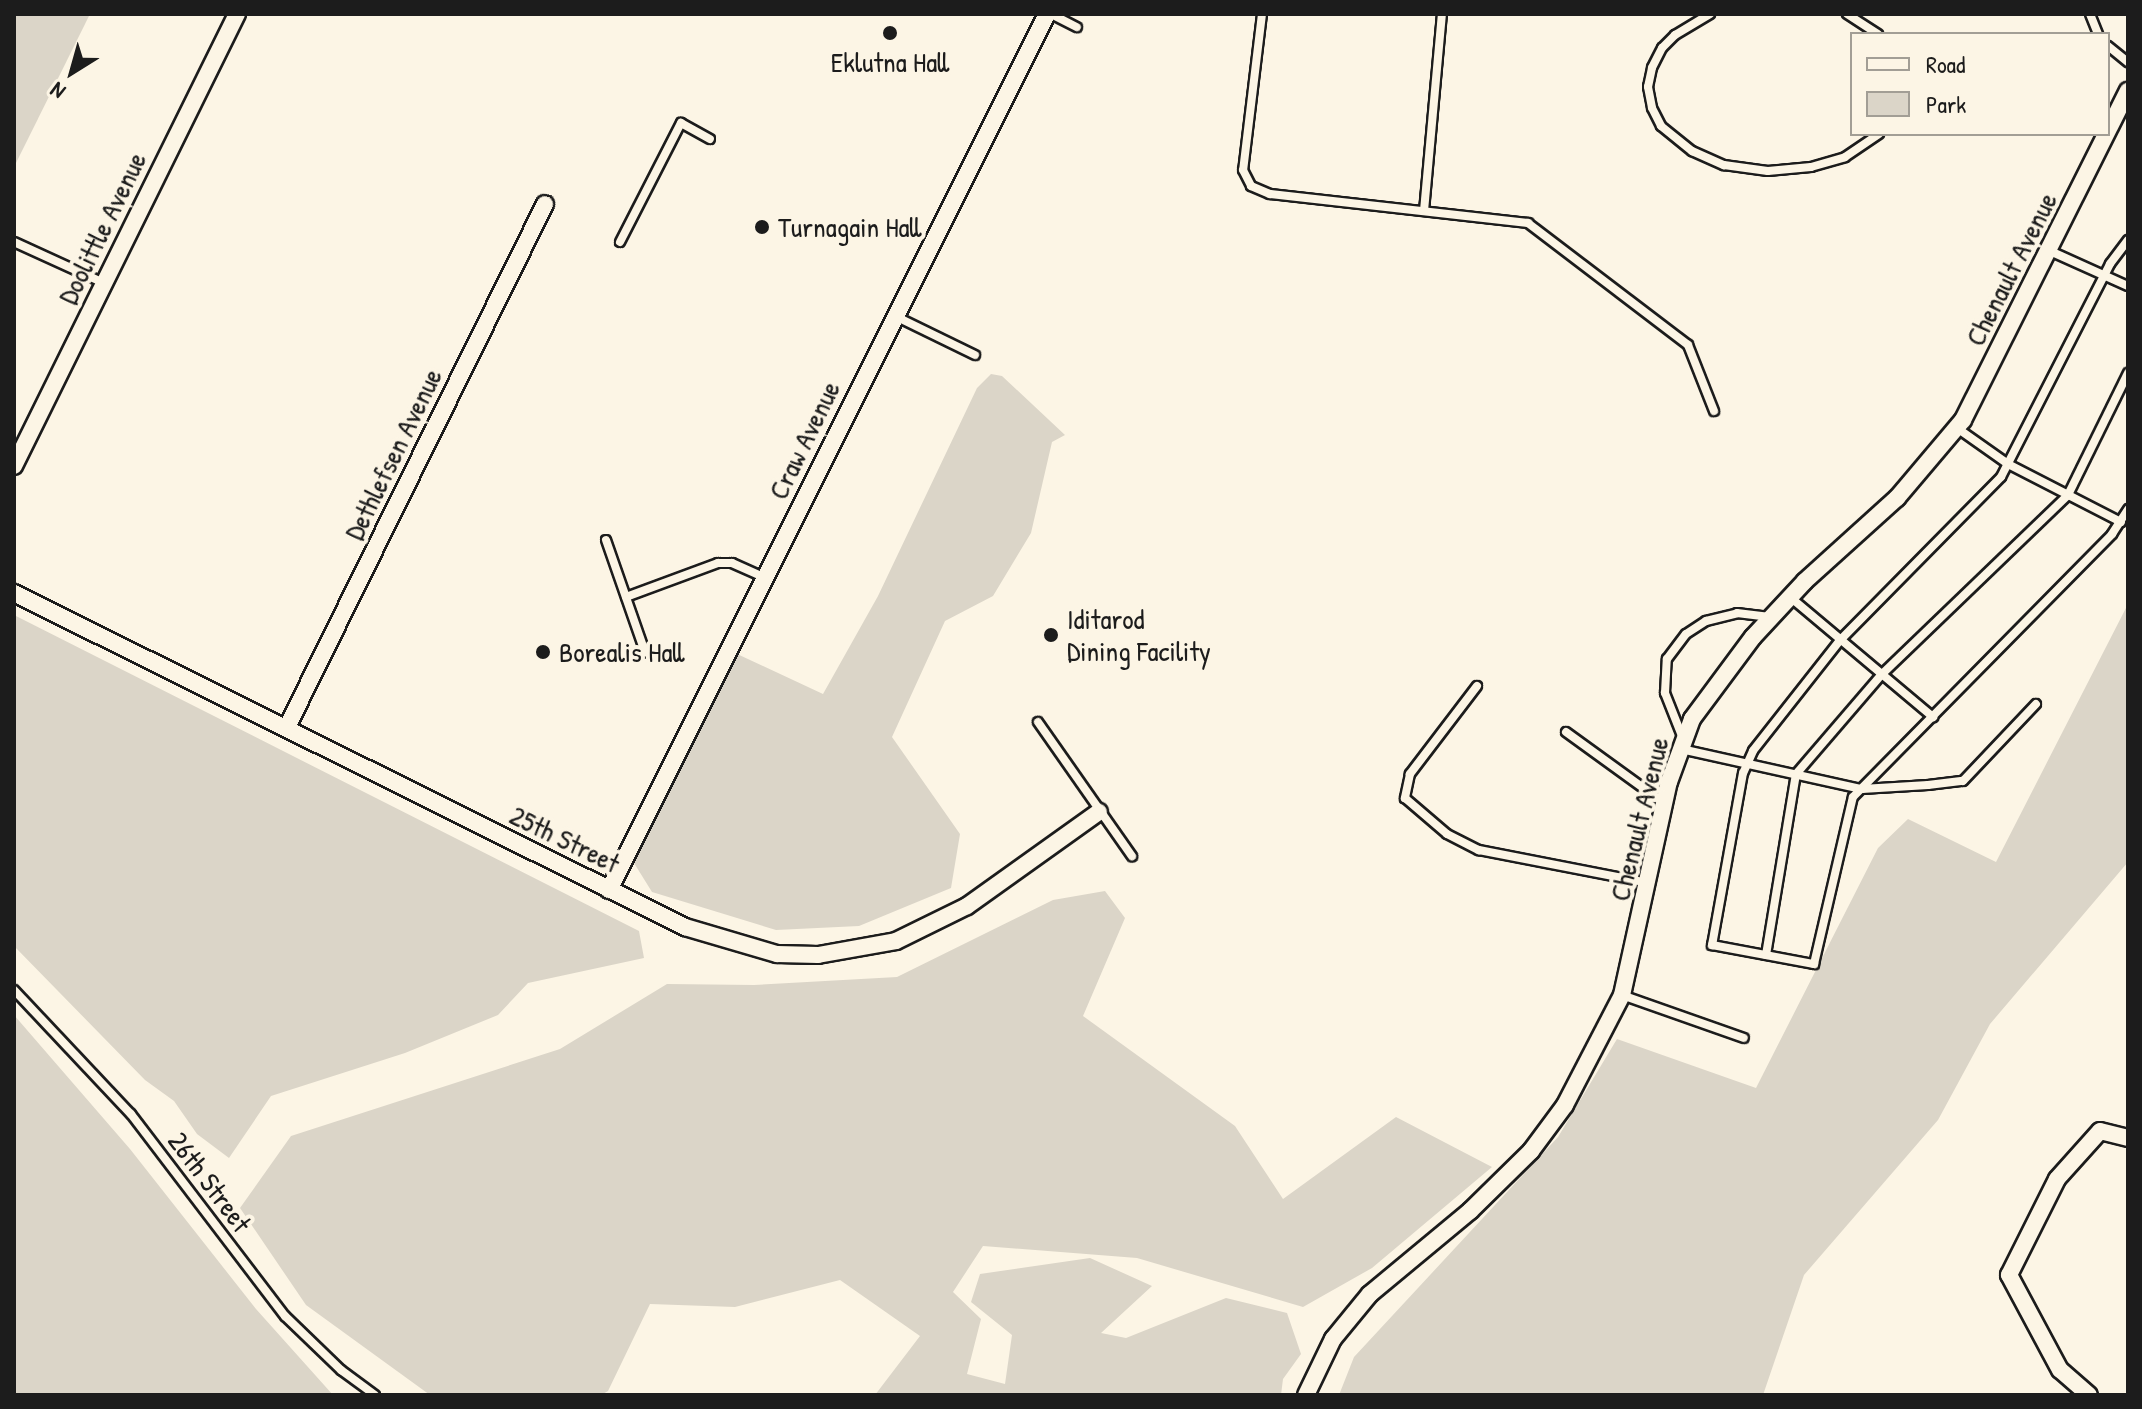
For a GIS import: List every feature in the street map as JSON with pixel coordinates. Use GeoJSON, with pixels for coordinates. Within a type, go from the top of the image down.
{"type":"FeatureCollection","features":[{"type":"Feature","properties":{"kind":"street","name":"Doolittle Avenue"},"geometry":{"type":"LineString","coordinates":[[14,466],[237,14]]}},
{"type":"Feature","properties":{"kind":"street","name":"Craw Avenue"},"geometry":{"type":"LineString","coordinates":[[609,890],[1049,14]]}},
{"type":"Feature","properties":{"kind":"street","name":"Chenault Avenue"},"geometry":{"type":"LineString","coordinates":[[2110,128],[2128,91]]}},
{"type":"Feature","properties":{"kind":"street","name":"Chenault Avenue"},"geometry":{"type":"LineString","coordinates":[[1306,1395],[1333,1339],[1370,1294],[1470,1211],[1531,1151],[1565,1105],[1622,995],[1665,804],[1692,719],[1790,597],[1897,498],[1957,428],[2106,136]]}},
{"type":"Feature","properties":{"kind":"street","name":"Dethlefsen Avenue"},"geometry":{"type":"LineString","coordinates":[[287,727],[545,204]]}},
{"type":"Feature","properties":{"kind":"street","name":"25th Street"},"geometry":{"type":"LineString","coordinates":[[14,593],[685,927],[777,954],[818,955],[896,941],[967,906],[1099,812]]}},
{"type":"Feature","properties":{"kind":"street"},"geometry":{"type":"LineString","coordinates":[[2089,1395],[2060,1370],[2009,1275],[2057,1179],[2100,1131],[2128,1138]]}},
{"type":"Feature","properties":{"kind":"lane"},"geometry":{"type":"LineString","coordinates":[[1049,14],[1077,27]]}},
{"type":"Feature","properties":{"kind":"lane"},"geometry":{"type":"LineString","coordinates":[[1262,14],[1243,170],[1251,186],[1270,194],[1528,223],[1688,345],[1714,411]]}},
{"type":"Feature","properties":{"kind":"lane"},"geometry":{"type":"LineString","coordinates":[[1424,211],[1442,14]]}},
{"type":"Feature","properties":{"kind":"lane"},"geometry":{"type":"LineString","coordinates":[[1710,14],[1675,35],[1662,48],[1652,68],[1648,87],[1661,126],[1692,151],[1724,165],[1768,171],[1811,167],[1845,157],[1876,136]]}},
{"type":"Feature","properties":{"kind":"lane"},"geometry":{"type":"LineString","coordinates":[[1847,14],[1875,32]]}},
{"type":"Feature","properties":{"kind":"lane"},"geometry":{"type":"LineString","coordinates":[[2110,48],[2128,62]]}},
{"type":"Feature","properties":{"kind":"lane"},"geometry":{"type":"LineString","coordinates":[[620,242],[681,123],[710,139]]}},
{"type":"Feature","properties":{"kind":"lane"},"geometry":{"type":"LineString","coordinates":[[2128,240],[2105,275],[2001,477],[1841,639],[1748,763],[1712,945],[1814,964],[1853,797],[2121,522],[2128,509]]}},
{"type":"Feature","properties":{"kind":"lane"},"geometry":{"type":"LineString","coordinates":[[14,242],[104,283]]}},
{"type":"Feature","properties":{"kind":"lane"},"geometry":{"type":"LineString","coordinates":[[2050,251],[2128,286]]}},
{"type":"Feature","properties":{"kind":"lane"},"geometry":{"type":"LineString","coordinates":[[895,316],[975,355]]}},
{"type":"Feature","properties":{"kind":"lane"},"geometry":{"type":"LineString","coordinates":[[1766,955],[1796,774],[1882,674],[2068,495],[2128,373]]}},
{"type":"Feature","properties":{"kind":"lane"},"geometry":{"type":"LineString","coordinates":[[1957,428],[2008,464],[2121,522]]}},
{"type":"Feature","properties":{"kind":"lane"},"geometry":{"type":"LineString","coordinates":[[606,540],[645,652]]}},
{"type":"Feature","properties":{"kind":"lane"},"geometry":{"type":"LineString","coordinates":[[626,597],[718,563],[732,563],[765,578]]}},
{"type":"Feature","properties":{"kind":"lane"},"geometry":{"type":"LineString","coordinates":[[1790,597],[1933,717]]}},
{"type":"Feature","properties":{"kind":"lane"},"geometry":{"type":"LineString","coordinates":[[1771,618],[1737,613],[1706,621],[1686,634],[1667,659],[1665,693],[1683,745],[1862,789],[1963,781],[2036,704]]}},
{"type":"Feature","properties":{"kind":"lane"},"geometry":{"type":"LineString","coordinates":[[1477,686],[1410,774],[1405,798],[1447,834],[1479,850],[1649,883]]}},
{"type":"Feature","properties":{"kind":"lane"},"geometry":{"type":"LineString","coordinates":[[1038,722],[1132,856]]}},
{"type":"Feature","properties":{"kind":"lane"},"geometry":{"type":"LineString","coordinates":[[1566,732],[1665,804]]}},
{"type":"Feature","properties":{"kind":"lane","name":"26th Street"},"geometry":{"type":"LineString","coordinates":[[14,990],[131,1114],[285,1316],[341,1370],[375,1395]]}},
{"type":"Feature","properties":{"kind":"lane"},"geometry":{"type":"LineString","coordinates":[[1622,995],[1744,1038]]}},
{"type":"Feature","properties":{"kind":"green space"},"geometry":{"type":"Polygon","coordinates":[[[14,14],[90,14],[14,167],[14,14]]]}},
{"type":"Feature","properties":{"kind":"green space"},"geometry":{"type":"Polygon","coordinates":[[[991,374],[1002,376],[1065,435],[1052,442],[1031,533],[993,596],[945,621],[892,737],[960,834],[951,888],[859,926],[776,930],[652,892],[634,863],[735,653],[823,694],[878,596],[977,388],[991,374]]]}},
{"type":"Feature","properties":{"kind":"green space"},"geometry":{"type":"Polygon","coordinates":[[[2128,604],[2128,862],[1990,1024],[1938,1120],[1804,1275],[1763,1395],[1339,1395],[1354,1357],[1558,1137],[1617,1039],[1756,1088],[1878,848],[1908,819],[1996,862],[2128,604]]]}},
{"type":"Feature","properties":{"kind":"green space"},"geometry":{"type":"Polygon","coordinates":[[[14,615],[639,931],[644,958],[528,983],[498,1015],[405,1053],[271,1096],[229,1158],[197,1134],[174,1101],[145,1080],[14,946],[14,615]]]}},
{"type":"Feature","properties":{"kind":"green space"},"geometry":{"type":"Polygon","coordinates":[[[1105,891],[1125,918],[1083,1016],[1235,1126],[1283,1199],[1396,1117],[1492,1167],[1372,1268],[1303,1307],[1137,1258],[983,1246],[953,1292],[981,1319],[967,1374],[1005,1384],[1012,1335],[971,1302],[980,1274],[1090,1258],[1152,1286],[1101,1333],[1126,1338],[1226,1298],[1287,1313],[1301,1354],[1283,1379],[1281,1395],[875,1395],[920,1336],[840,1280],[735,1307],[650,1304],[608,1391],[601,1395],[430,1395],[306,1305],[240,1208],[291,1136],[560,1049],[667,984],[754,985],[897,977],[1053,900],[1105,891]]]}},
{"type":"Feature","properties":{"kind":"green space"},"geometry":{"type":"Polygon","coordinates":[[[14,1015],[130,1149],[256,1309],[333,1395],[14,1395],[14,1015]]]}},
{"type":"Feature","properties":{"kind":"place","name":"Eklutna Hall"},"geometry":{"type":"Point","coordinates":[890,33]}},
{"type":"Feature","properties":{"kind":"place","name":"Turnagain Hall"},"geometry":{"type":"Point","coordinates":[762,227]}},
{"type":"Feature","properties":{"kind":"place","name":"Iditarod Dining Facility"},"geometry":{"type":"Point","coordinates":[1051,635]}},
{"type":"Feature","properties":{"kind":"place","name":"Borealis Hall"},"geometry":{"type":"Point","coordinates":[543,652]}}]}
